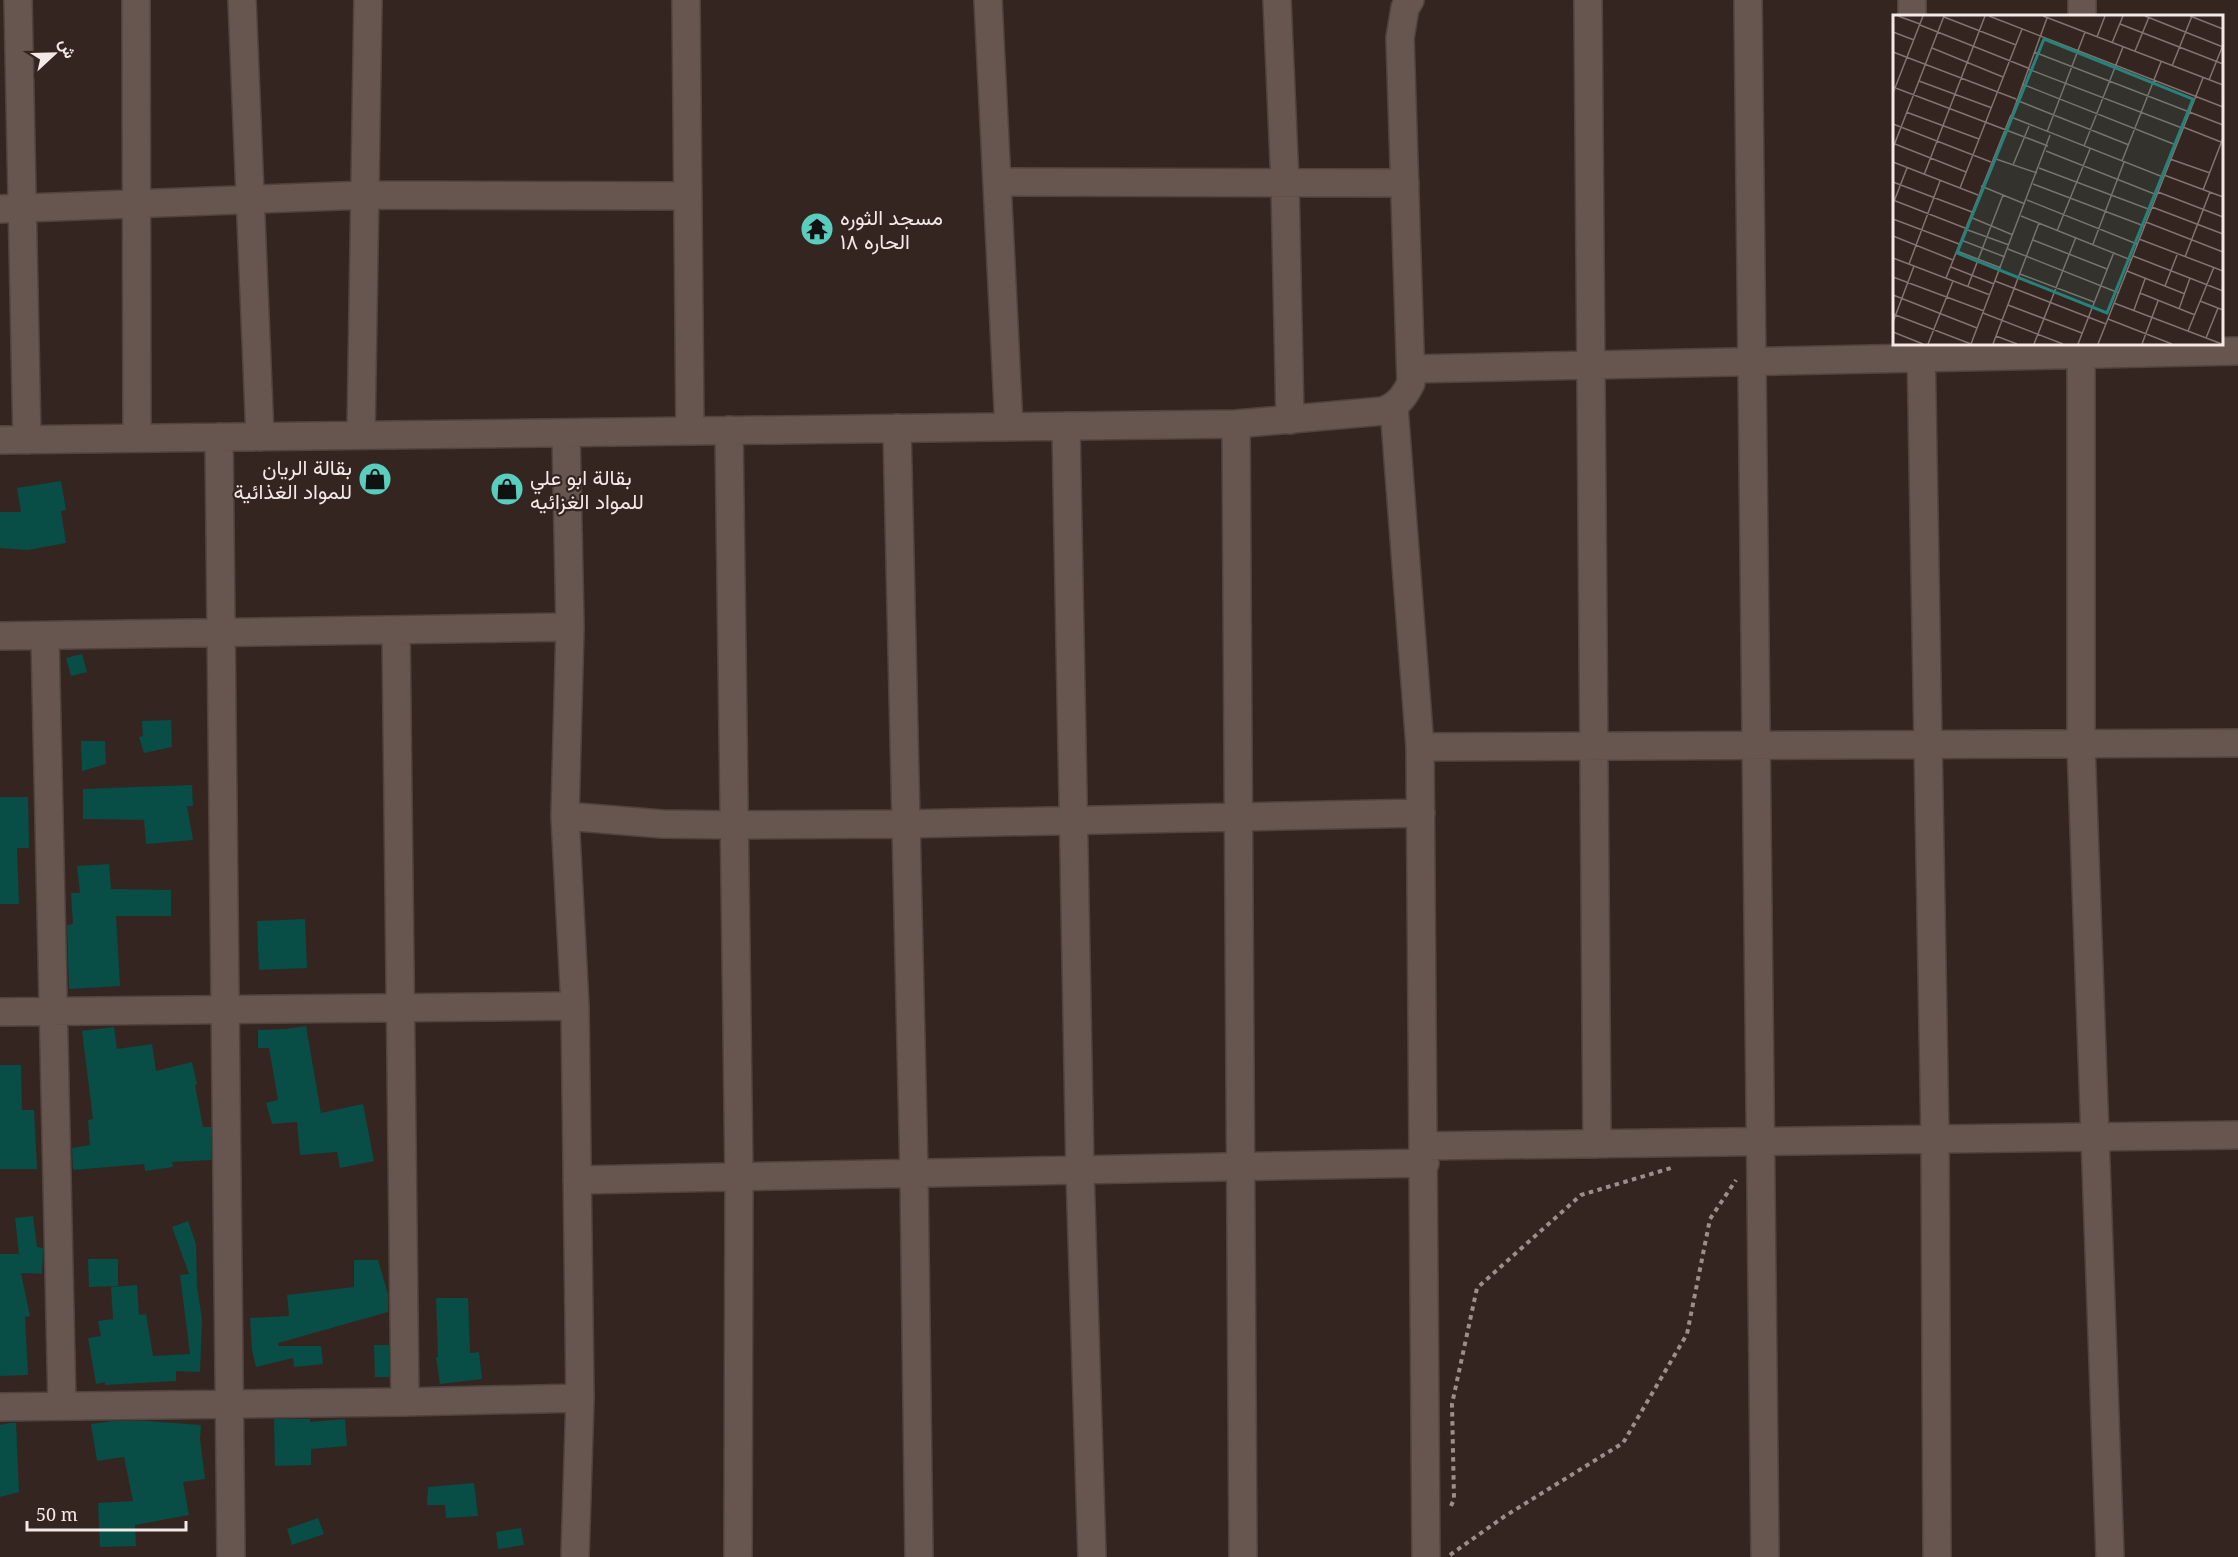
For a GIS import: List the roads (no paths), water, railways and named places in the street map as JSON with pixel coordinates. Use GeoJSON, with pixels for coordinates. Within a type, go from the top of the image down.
{"type":"FeatureCollection","features":[{"type":"Feature","properties":{"kind":"street"},"geometry":{"type":"LineString","coordinates":[[18,0],[11,208],[27,440]]}},
{"type":"Feature","properties":{"kind":"street"},"geometry":{"type":"LineString","coordinates":[[136,0],[137,438]]}},
{"type":"Feature","properties":{"kind":"street"},"geometry":{"type":"LineString","coordinates":[[242,0],[260,437]]}},
{"type":"Feature","properties":{"kind":"street"},"geometry":{"type":"LineString","coordinates":[[361,435],[368,0]]}},
{"type":"Feature","properties":{"kind":"street"},"geometry":{"type":"LineString","coordinates":[[686,0],[690,431]]}},
{"type":"Feature","properties":{"kind":"street"},"geometry":{"type":"LineString","coordinates":[[988,0],[1009,427]]}},
{"type":"Feature","properties":{"kind":"street"},"geometry":{"type":"LineString","coordinates":[[1277,0],[1285,183],[1290,420]]}},
{"type":"Feature","properties":{"kind":"street"},"geometry":{"type":"LineString","coordinates":[[0,440],[1236,424],[1370,414],[1394,407],[1405,396],[1411,383],[1412,369],[1400,38],[1405,8],[1410,0]]}},
{"type":"Feature","properties":{"kind":"street"},"geometry":{"type":"LineString","coordinates":[[1588,0],[1597,1144]]}},
{"type":"Feature","properties":{"kind":"street"},"geometry":{"type":"LineString","coordinates":[[1748,0],[1765,1557]]}},
{"type":"Feature","properties":{"kind":"street"},"geometry":{"type":"LineString","coordinates":[[997,182],[1405,183]]}},
{"type":"Feature","properties":{"kind":"street"},"geometry":{"type":"LineString","coordinates":[[11,208],[365,195],[688,196]]}},
{"type":"Feature","properties":{"kind":"street"},"geometry":{"type":"LineString","coordinates":[[1412,369],[1752,361],[1921,351],[2081,349],[2238,351]]}},
{"type":"Feature","properties":{"kind":"street"},"geometry":{"type":"LineString","coordinates":[[2081,349],[2081,744],[2109,1557]]}},
{"type":"Feature","properties":{"kind":"street"},"geometry":{"type":"LineString","coordinates":[[1921,351],[1935,1139],[1937,1557]]}},
{"type":"Feature","properties":{"kind":"street"},"geometry":{"type":"LineString","coordinates":[[1394,407],[1420,747],[1426,1557]]}},
{"type":"Feature","properties":{"kind":"street"},"geometry":{"type":"LineString","coordinates":[[1236,424],[1243,1557]]}},
{"type":"Feature","properties":{"kind":"street"},"geometry":{"type":"LineString","coordinates":[[1066,426],[1080,1171],[1092,1557]]}},
{"type":"Feature","properties":{"kind":"street"},"geometry":{"type":"LineString","coordinates":[[897,428],[914,1174],[919,1557]]}},
{"type":"Feature","properties":{"kind":"street"},"geometry":{"type":"LineString","coordinates":[[729,430],[739,1177],[738,1557]]}},
{"type":"Feature","properties":{"kind":"street"},"geometry":{"type":"LineString","coordinates":[[566,433],[570,627],[565,816],[575,1006],[580,1398],[575,1557]]}},
{"type":"Feature","properties":{"kind":"street"},"geometry":{"type":"LineString","coordinates":[[219,437],[231,1557]]}},
{"type":"Feature","properties":{"kind":"street"},"geometry":{"type":"LineString","coordinates":[[0,636],[570,627]]}},
{"type":"Feature","properties":{"kind":"street"},"geometry":{"type":"LineString","coordinates":[[396,630],[405,1402]]}},
{"type":"Feature","properties":{"kind":"street"},"geometry":{"type":"LineString","coordinates":[[45,636],[62,1406]]}},
{"type":"Feature","properties":{"kind":"street"},"geometry":{"type":"LineString","coordinates":[[1420,747],[2238,743]]}},
{"type":"Feature","properties":{"kind":"street"},"geometry":{"type":"LineString","coordinates":[[565,816],[662,824],[735,825],[906,824],[1421,813]]}},
{"type":"Feature","properties":{"kind":"street"},"geometry":{"type":"LineString","coordinates":[[0,1012],[575,1006]]}},
{"type":"Feature","properties":{"kind":"street"},"geometry":{"type":"LineString","coordinates":[[577,1180],[1242,1167],[1597,1144],[2238,1135]]}},
{"type":"Feature","properties":{"kind":"street"},"geometry":{"type":"LineString","coordinates":[[0,1407],[580,1398]]}},
{"type":"Feature","properties":{"kind":"place","name":"مسجد الثوره الحاره ١٨"},"geometry":{"type":"Point","coordinates":[817,229]}},
{"type":"Feature","properties":{"kind":"place","name":"بقالة الريان للمواد الغذائية"},"geometry":{"type":"Point","coordinates":[375,479]}},
{"type":"Feature","properties":{"kind":"place","name":"بقالة ابو علي للمواد الغزائيه"},"geometry":{"type":"Point","coordinates":[507,489]}}]}
